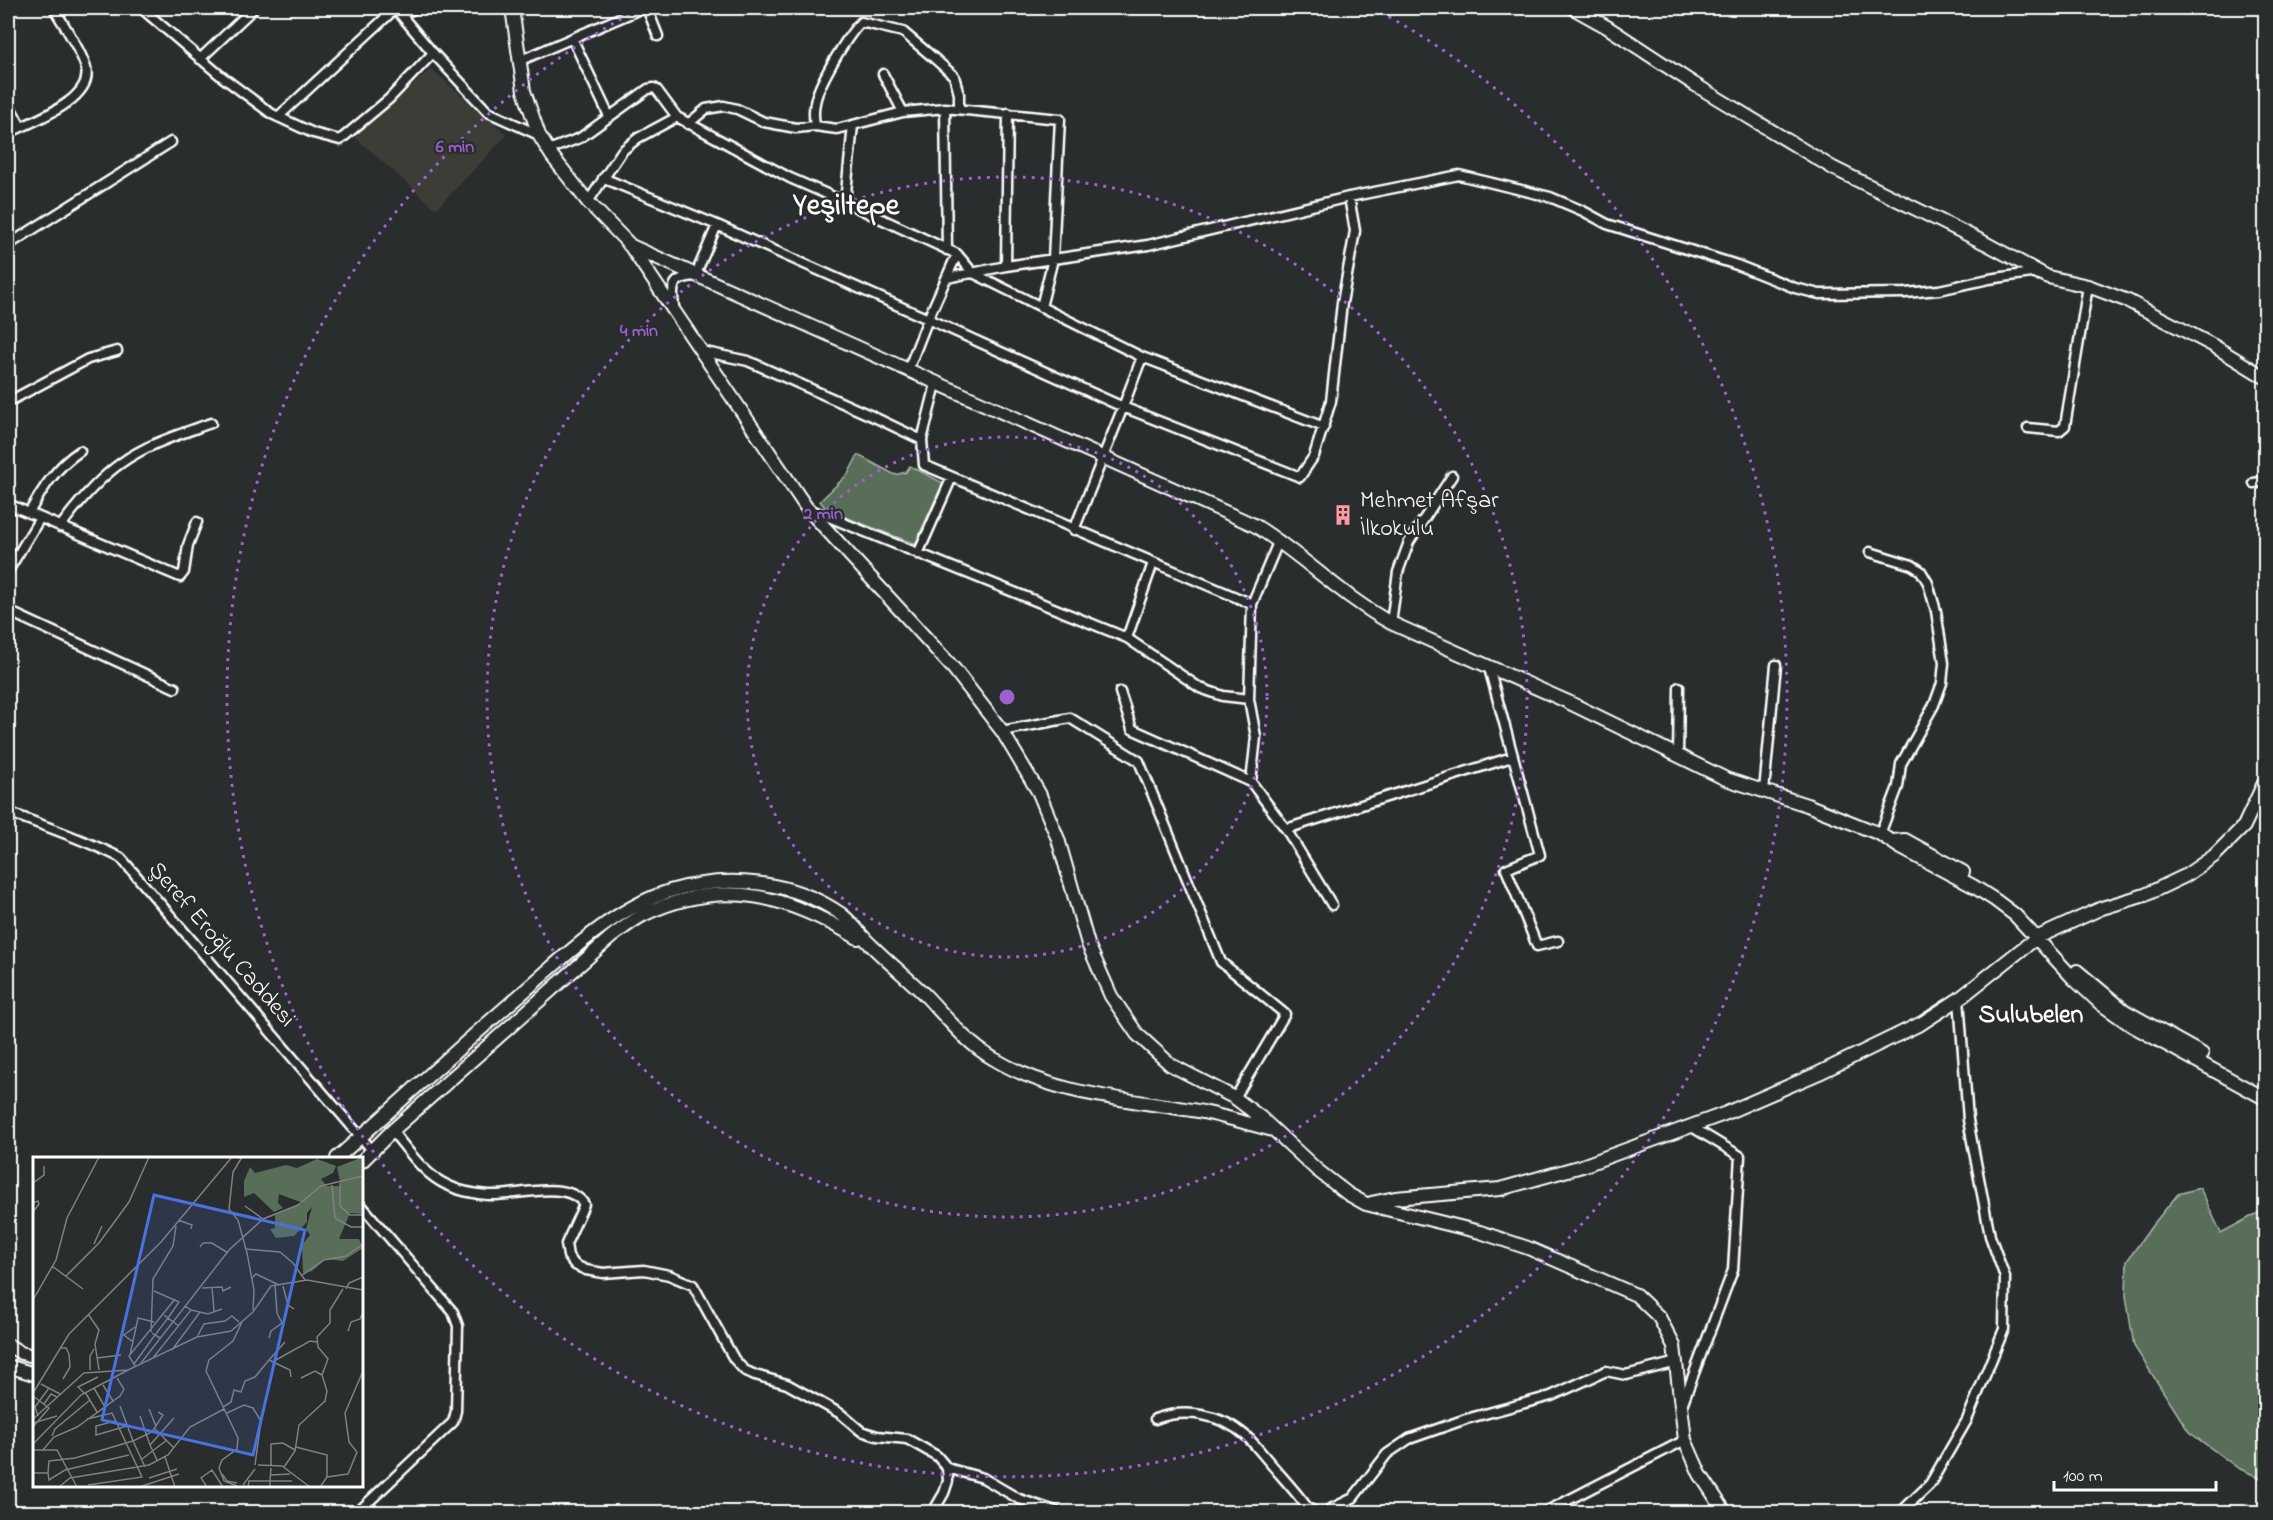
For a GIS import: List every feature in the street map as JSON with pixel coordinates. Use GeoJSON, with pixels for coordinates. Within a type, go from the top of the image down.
{"type":"FeatureCollection","features":[{"type":"Feature","properties":{"kind":"street"},"geometry":{"type":"LineString","coordinates":[[8,133],[69,102],[86,82],[85,65],[54,8]]}},
{"type":"Feature","properties":{"kind":"street"},"geometry":{"type":"LineString","coordinates":[[141,8],[251,100],[278,117],[313,133],[340,140],[389,99],[433,53]]}},
{"type":"Feature","properties":{"kind":"street"},"geometry":{"type":"LineString","coordinates":[[200,59],[254,8]]}},
{"type":"Feature","properties":{"kind":"street"},"geometry":{"type":"LineString","coordinates":[[278,117],[398,10],[415,8]]}},
{"type":"Feature","properties":{"kind":"street"},"geometry":{"type":"LineString","coordinates":[[512,8],[524,91],[539,135],[588,202],[629,244],[806,507],[954,669],[1002,731],[1039,793],[1058,839],[1088,944],[1111,996],[1137,1034],[1171,1065],[1235,1098],[1260,1117],[1317,1170],[1348,1194],[1366,1204],[1490,1235],[1528,1248],[1636,1295],[1650,1306],[1666,1327],[1674,1346],[1685,1440],[1700,1474],[1725,1512]]}},
{"type":"Feature","properties":{"kind":"street"},"geometry":{"type":"LineString","coordinates":[[519,61],[645,8],[658,36]]}},
{"type":"Feature","properties":{"kind":"street"},"geometry":{"type":"LineString","coordinates":[[1573,8],[1608,27],[1694,84],[1833,168],[1985,243],[2048,277]]}},
{"type":"Feature","properties":{"kind":"street"},"geometry":{"type":"LineString","coordinates":[[398,10],[433,53],[488,112],[539,135]]}},
{"type":"Feature","properties":{"kind":"street"},"geometry":{"type":"LineString","coordinates":[[815,126],[815,102],[822,85],[851,33],[861,22],[903,32],[935,59],[954,76],[959,94],[959,109]]}},
{"type":"Feature","properties":{"kind":"street"},"geometry":{"type":"LineString","coordinates":[[573,38],[609,116]]}},
{"type":"Feature","properties":{"kind":"street"},"geometry":{"type":"LineString","coordinates":[[883,74],[903,112]]}},
{"type":"Feature","properties":{"kind":"street"},"geometry":{"type":"LineString","coordinates":[[549,150],[580,138],[648,89],[654,88],[677,117],[688,124],[790,178],[957,254],[974,273],[1041,307],[1142,357],[1324,427]]}},
{"type":"Feature","properties":{"kind":"street"},"geometry":{"type":"LineString","coordinates":[[8,103],[21,127]]}},
{"type":"Feature","properties":{"kind":"street"},"geometry":{"type":"LineString","coordinates":[[688,124],[706,109],[724,106],[737,109],[764,122],[796,128],[815,126],[837,129],[903,112],[945,108],[1060,119],[1053,259],[1041,307]]}},
{"type":"Feature","properties":{"kind":"street"},"geometry":{"type":"LineString","coordinates":[[945,108],[947,250]]}},
{"type":"Feature","properties":{"kind":"street"},"geometry":{"type":"LineString","coordinates":[[1005,266],[1008,113]]}},
{"type":"Feature","properties":{"kind":"street"},"geometry":{"type":"LineString","coordinates":[[588,202],[622,151],[638,138],[677,117]]}},
{"type":"Feature","properties":{"kind":"street"},"geometry":{"type":"LineString","coordinates":[[845,202],[853,125]]}},
{"type":"Feature","properties":{"kind":"street"},"geometry":{"type":"LineString","coordinates":[[8,245],[171,142]]}},
{"type":"Feature","properties":{"kind":"street"},"geometry":{"type":"LineString","coordinates":[[946,278],[1005,266],[1148,245],[1349,197],[1459,175],[1551,197],[1607,224],[1718,258],[1795,288],[1819,294],[1905,293],[1939,290],[2031,273],[2088,286],[2128,301],[2214,346],[2265,378]]}},
{"type":"Feature","properties":{"kind":"street"},"geometry":{"type":"LineString","coordinates":[[603,178],[717,225],[1123,407],[1300,477],[1314,456],[1331,401],[1342,303],[1355,231],[1349,197]]}},
{"type":"Feature","properties":{"kind":"street"},"geometry":{"type":"LineString","coordinates":[[695,276],[717,225]]}},
{"type":"Feature","properties":{"kind":"street"},"geometry":{"type":"LineString","coordinates":[[629,244],[695,276],[1254,525],[1279,540],[1368,610],[1391,623],[1566,700],[1726,779],[1807,805],[1886,837],[1901,848],[1965,881],[1995,900],[2040,936],[2081,976],[2125,1011],[2265,1090]]}},
{"type":"Feature","properties":{"kind":"street"},"geometry":{"type":"LineString","coordinates":[[908,370],[957,254]]}},
{"type":"Feature","properties":{"kind":"street"},"geometry":{"type":"LineString","coordinates":[[675,314],[672,293],[674,285],[682,277],[695,276]]}},
{"type":"Feature","properties":{"kind":"street"},"geometry":{"type":"LineString","coordinates":[[2028,428],[2059,431],[2065,426],[2088,286]]}},
{"type":"Feature","properties":{"kind":"street"},"geometry":{"type":"LineString","coordinates":[[8,402],[88,359],[117,351]]}},
{"type":"Feature","properties":{"kind":"street"},"geometry":{"type":"LineString","coordinates":[[701,351],[748,361],[922,440]]}},
{"type":"Feature","properties":{"kind":"street"},"geometry":{"type":"LineString","coordinates":[[1074,530],[1105,457],[1142,357]]}},
{"type":"Feature","properties":{"kind":"street"},"geometry":{"type":"LineString","coordinates":[[936,384],[922,440],[924,465],[1252,604]]}},
{"type":"Feature","properties":{"kind":"street"},"geometry":{"type":"LineString","coordinates":[[60,527],[75,507],[122,462],[162,442],[211,423]]}},
{"type":"Feature","properties":{"kind":"street"},"geometry":{"type":"LineString","coordinates":[[29,513],[46,482],[58,468],[80,451]]}},
{"type":"Feature","properties":{"kind":"street"},"geometry":{"type":"LineString","coordinates":[[1391,623],[1398,572],[1409,542],[1452,476]]}},
{"type":"Feature","properties":{"kind":"street"},"geometry":{"type":"LineString","coordinates":[[918,554],[952,477]]}},
{"type":"Feature","properties":{"kind":"street"},"geometry":{"type":"LineString","coordinates":[[2254,483],[2265,481]]}},
{"type":"Feature","properties":{"kind":"street"},"geometry":{"type":"LineString","coordinates":[[8,504],[180,576],[184,572],[188,545],[197,522]]}},
{"type":"Feature","properties":{"kind":"street"},"geometry":{"type":"LineString","coordinates":[[806,507],[1127,638],[1200,688],[1223,696],[1249,699]]}},
{"type":"Feature","properties":{"kind":"street"},"geometry":{"type":"LineString","coordinates":[[8,571],[40,518]]}},
{"type":"Feature","properties":{"kind":"street"},"geometry":{"type":"LineString","coordinates":[[1251,782],[1256,737],[1249,699],[1252,604],[1279,540]]}},
{"type":"Feature","properties":{"kind":"street"},"geometry":{"type":"LineString","coordinates":[[1870,552],[1912,565],[1921,572],[1928,583],[1936,611],[1944,663],[1942,683],[1934,705],[1901,764],[1886,837]]}},
{"type":"Feature","properties":{"kind":"street"},"geometry":{"type":"LineString","coordinates":[[1127,638],[1153,563]]}},
{"type":"Feature","properties":{"kind":"street"},"geometry":{"type":"LineString","coordinates":[[8,611],[175,688]]}},
{"type":"Feature","properties":{"kind":"street"},"geometry":{"type":"LineString","coordinates":[[1764,791],[1776,665]]}},
{"type":"Feature","properties":{"kind":"street"},"geometry":{"type":"LineString","coordinates":[[1489,668],[1540,855],[1506,869],[1537,946],[1558,941]]}},
{"type":"Feature","properties":{"kind":"street"},"geometry":{"type":"LineString","coordinates":[[1678,756],[1679,687]]}},
{"type":"Feature","properties":{"kind":"street"},"geometry":{"type":"LineString","coordinates":[[1120,692],[1132,729],[1251,782],[1286,829],[1332,905]]}},
{"type":"Feature","properties":{"kind":"street"},"geometry":{"type":"LineString","coordinates":[[1002,731],[1070,718],[1139,762],[1221,962],[1285,1014],[1235,1098]]}},
{"type":"Feature","properties":{"kind":"street"},"geometry":{"type":"LineString","coordinates":[[1286,829],[1512,757]]}},
{"type":"Feature","properties":{"kind":"street"},"geometry":{"type":"LineString","coordinates":[[1366,1204],[1395,1198],[1500,1189],[1582,1166],[1692,1126],[1839,1063],[1922,1023],[1959,999],[2040,936],[2102,908],[2145,895],[2186,876],[2214,856],[2244,826],[2265,779]]}},
{"type":"Feature","properties":{"kind":"street","name":"Şeref Eroğlu Caddesi"},"geometry":{"type":"LineString","coordinates":[[8,812],[88,841],[121,858],[372,1150]]}},
{"type":"Feature","properties":{"kind":"street"},"geometry":{"type":"LineString","coordinates":[[338,1157],[478,1031],[565,956],[606,925],[634,908],[669,892],[702,885],[734,882],[771,885],[808,895],[843,915],[872,946],[924,994],[969,1042],[994,1059],[1021,1073],[1046,1084],[1077,1092],[1205,1113],[1273,1130]]}},
{"type":"Feature","properties":{"kind":"street"},"geometry":{"type":"LineString","coordinates":[[363,1160],[392,1131],[611,937],[644,915],[706,895],[741,893],[770,898],[793,906],[872,946]]}},
{"type":"Feature","properties":{"kind":"street"},"geometry":{"type":"LineString","coordinates":[[2040,936],[2081,986],[2101,1004],[2132,1025],[2265,1099]]}},
{"type":"Feature","properties":{"kind":"street"},"geometry":{"type":"LineString","coordinates":[[1901,1512],[1930,1484],[1967,1420],[2004,1329],[2005,1277],[1990,1236],[1968,1120],[1959,999]]}},
{"type":"Feature","properties":{"kind":"street"},"geometry":{"type":"LineString","coordinates":[[1681,1409],[1733,1270],[1740,1156],[1692,1126]]}},
{"type":"Feature","properties":{"kind":"street"},"geometry":{"type":"LineString","coordinates":[[392,1131],[432,1175],[446,1185],[459,1190],[486,1195],[540,1190],[567,1192],[579,1197],[584,1204],[566,1244],[568,1256],[575,1264],[586,1270],[603,1273],[645,1270],[669,1275],[693,1285],[734,1359],[744,1370],[754,1375],[787,1383],[842,1414],[861,1431],[877,1436],[907,1439],[937,1456],[947,1468],[983,1478],[1019,1499],[1058,1512]]}},
{"type":"Feature","properties":{"kind":"street"},"geometry":{"type":"LineString","coordinates":[[358,1512],[453,1422],[456,1411],[458,1326],[453,1312],[363,1207]]}},
{"type":"Feature","properties":{"kind":"street"},"geometry":{"type":"LineString","coordinates":[[8,1345],[21,1353],[33,1356]]}},
{"type":"Feature","properties":{"kind":"street"},"geometry":{"type":"LineString","coordinates":[[1155,1419],[1171,1413],[1193,1413],[1212,1417],[1230,1425],[1246,1436],[1306,1507],[1314,1512],[1324,1512],[1353,1498],[1387,1454],[1409,1439],[1466,1419],[1551,1396],[1606,1371],[1626,1375],[1677,1362]]}},
{"type":"Feature","properties":{"kind":"street"},"geometry":{"type":"LineString","coordinates":[[8,1366],[33,1374]]}},
{"type":"Feature","properties":{"kind":"street"},"geometry":{"type":"LineString","coordinates":[[1545,1512],[1685,1440]]}},
{"type":"Feature","properties":{"kind":"street"},"geometry":{"type":"LineString","coordinates":[[937,1510],[948,1481],[947,1468]]}},
{"type":"Feature","properties":{"kind":"shaded area"},"geometry":{"type":"Polygon","coordinates":[[[431,69],[507,135],[436,209],[355,137],[431,69]]]}},
{"type":"Feature","properties":{"kind":"green space"},"geometry":{"type":"Polygon","coordinates":[[[858,455],[895,475],[906,472],[910,466],[943,483],[915,544],[827,510],[820,501],[848,474],[858,455]]]}},
{"type":"Feature","properties":{"kind":"green space"},"geometry":{"type":"Polygon","coordinates":[[[2200,1188],[2221,1233],[2265,1209],[2265,1480],[2238,1468],[2189,1432],[2134,1346],[2126,1296],[2127,1261],[2178,1194],[2200,1188]]]}},
{"type":"Feature","properties":{"kind":"place","name":"Mehmet Afşar İlkokulu"},"geometry":{"type":"Point","coordinates":[1343,515]}},
{"type":"Feature","properties":{"kind":"district","name":"Yeşiltepe"},"geometry":{"type":"Point","coordinates":[846,207]}},
{"type":"Feature","properties":{"kind":"district","name":"Sulubelen"},"geometry":{"type":"Point","coordinates":[2031,1016]}}]}
